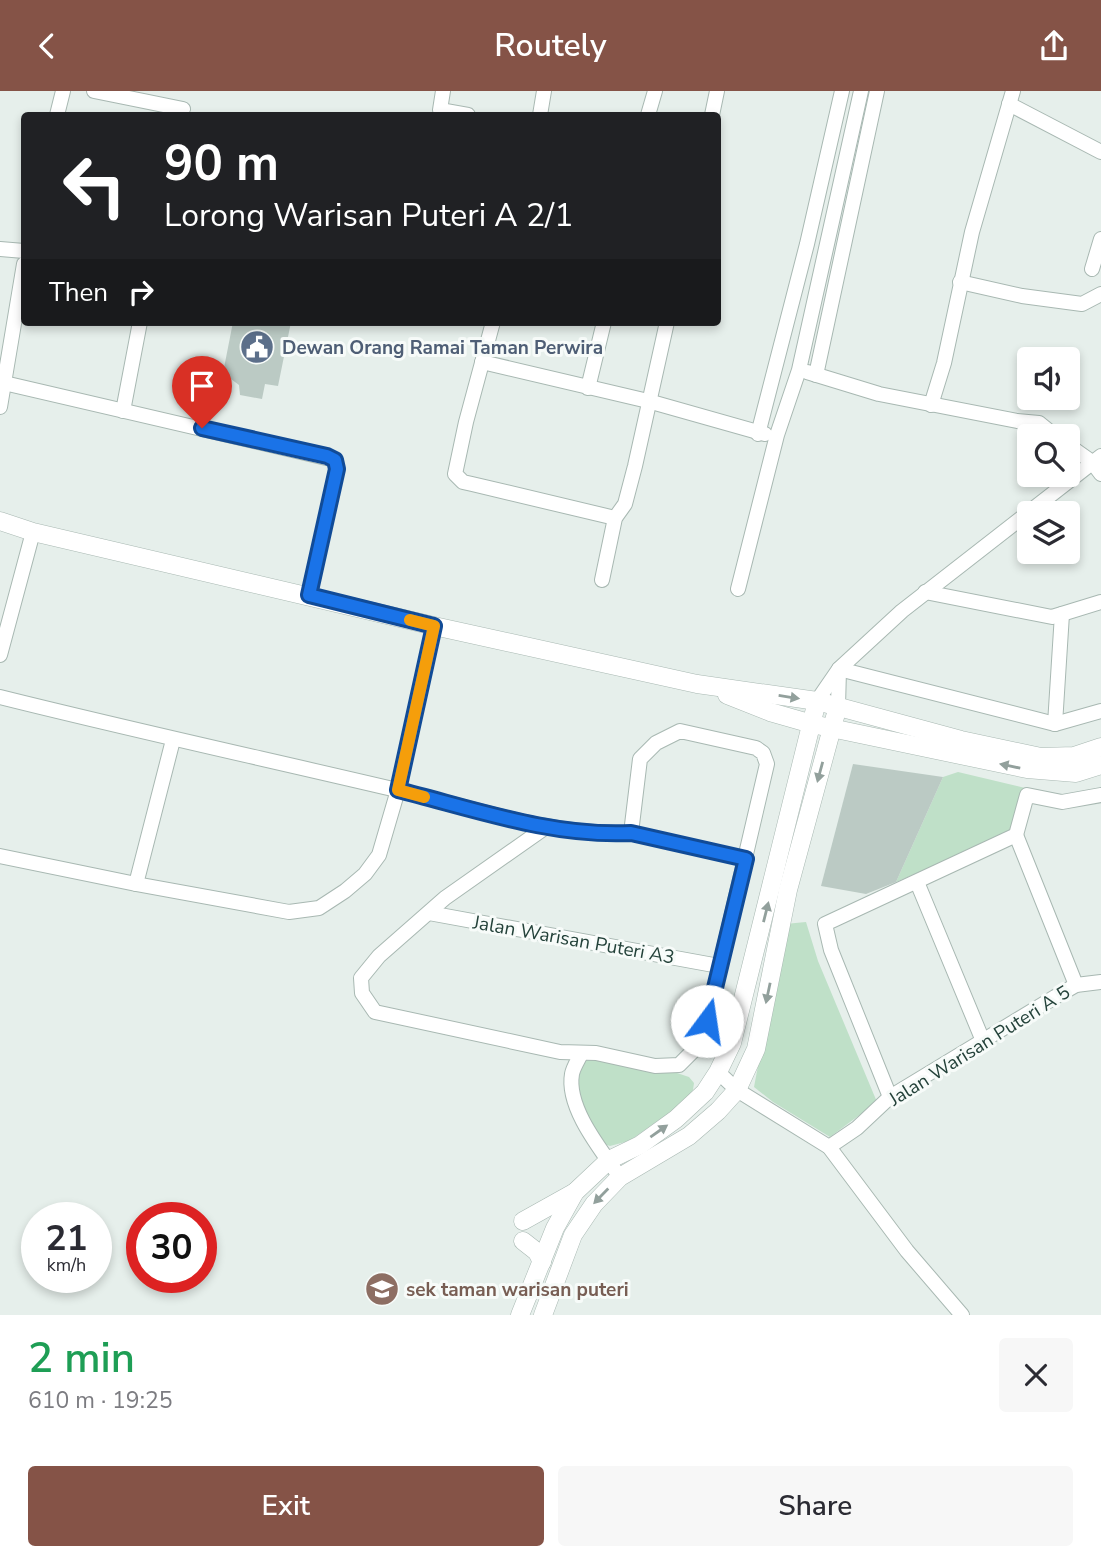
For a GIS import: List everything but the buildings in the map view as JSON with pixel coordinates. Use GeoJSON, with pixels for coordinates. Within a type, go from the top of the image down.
{"type":"FeatureCollection","features":[{"type":"Feature","properties":{"kind":"street"},"geometry":{"type":"LineString","coordinates":[[58,112],[63,91]]}},
{"type":"Feature","properties":{"kind":"street"},"geometry":{"type":"LineString","coordinates":[[94,91],[183,109]]}},
{"type":"Feature","properties":{"kind":"street"},"geometry":{"type":"LineString","coordinates":[[443,91],[440,110],[451,112]]}},
{"type":"Feature","properties":{"kind":"street"},"geometry":{"type":"LineString","coordinates":[[540,112],[544,91]]}},
{"type":"Feature","properties":{"kind":"street"},"geometry":{"type":"LineString","coordinates":[[650,112],[654,91]]}},
{"type":"Feature","properties":{"kind":"street"},"geometry":{"type":"LineString","coordinates":[[713,112],[717,91]]}},
{"type":"Feature","properties":{"kind":"street"},"geometry":{"type":"LineString","coordinates":[[758,433],[807,244],[842,91]]}},
{"type":"Feature","properties":{"kind":"street"},"geometry":{"type":"LineString","coordinates":[[738,589],[777,435],[799,370],[861,91]]}},
{"type":"Feature","properties":{"kind":"street"},"geometry":{"type":"LineString","coordinates":[[816,375],[877,91]]}},
{"type":"Feature","properties":{"kind":"street"},"geometry":{"type":"LineString","coordinates":[[932,405],[944,363],[972,232],[1011,98],[1101,152]]}},
{"type":"Feature","properties":{"kind":"street"},"geometry":{"type":"LineString","coordinates":[[1092,269],[1101,239]]}},
{"type":"Feature","properties":{"kind":"street"},"geometry":{"type":"LineString","coordinates":[[0,249],[21,251]]}},
{"type":"Feature","properties":{"kind":"street"},"geometry":{"type":"LineString","coordinates":[[0,407],[21,281]]}},
{"type":"Feature","properties":{"kind":"street"},"geometry":{"type":"LineString","coordinates":[[960,282],[1022,296],[1082,304],[1101,294]]}},
{"type":"Feature","properties":{"kind":"street"},"geometry":{"type":"LineString","coordinates":[[122,411],[139,326]]}},
{"type":"Feature","properties":{"kind":"street"},"geometry":{"type":"LineString","coordinates":[[492,326],[456,465],[457,479],[615,518]]}},
{"type":"Feature","properties":{"kind":"street"},"geometry":{"type":"LineString","coordinates":[[588,388],[603,326]]}},
{"type":"Feature","properties":{"kind":"street"},"geometry":{"type":"LineString","coordinates":[[602,580],[615,518],[625,504],[635,466],[666,326]]}},
{"type":"Feature","properties":{"kind":"street"},"geometry":{"type":"LineString","coordinates":[[482,362],[648,401],[758,433],[777,435]]}},
{"type":"Feature","properties":{"kind":"street"},"geometry":{"type":"LineString","coordinates":[[799,370],[879,394],[1040,424]]}},
{"type":"Feature","properties":{"kind":"street"},"geometry":{"type":"LineString","coordinates":[[3,382],[335,460],[337,469],[309,595]]}},
{"type":"Feature","properties":{"kind":"street"},"geometry":{"type":"LineString","coordinates":[[523,1221],[575,1192],[609,1160],[640,1145],[676,1119],[705,1092],[732,1042],[817,701],[839,669],[925,592],[1098,464],[1080,453]]}},
{"type":"Feature","properties":{"kind":"street"},"geometry":{"type":"LineString","coordinates":[[0,521],[33,532],[434,626],[697,684],[817,701],[961,740],[1041,757],[1074,755],[1101,747]]}},
{"type":"Feature","properties":{"kind":"street"},"geometry":{"type":"LineString","coordinates":[[0,655],[33,532]]}},
{"type":"Feature","properties":{"kind":"street"},"geometry":{"type":"LineString","coordinates":[[925,592],[1052,617],[1101,602]]}},
{"type":"Feature","properties":{"kind":"street"},"geometry":{"type":"LineString","coordinates":[[1055,725],[1062,614]]}},
{"type":"Feature","properties":{"kind":"street"},"geometry":{"type":"LineString","coordinates":[[0,856],[289,912],[319,908],[365,874],[379,855],[398,790],[434,626]]}},
{"type":"Feature","properties":{"kind":"street"},"geometry":{"type":"LineString","coordinates":[[543,1315],[573,1235],[594,1204],[621,1177],[690,1136],[718,1111],[737,1090],[756,1049],[788,890],[838,706],[839,669]]}},
{"type":"Feature","properties":{"kind":"street"},"geometry":{"type":"LineString","coordinates":[[839,669],[1055,725],[1101,711]]}},
{"type":"Feature","properties":{"kind":"street"},"geometry":{"type":"LineString","coordinates":[[697,684],[770,712],[812,723],[1027,769],[1076,772],[1101,765]]}},
{"type":"Feature","properties":{"kind":"street"},"geometry":{"type":"LineString","coordinates":[[0,697],[546,827],[612,834],[631,833],[746,859]]}},
{"type":"Feature","properties":{"kind":"street"},"geometry":{"type":"LineString","coordinates":[[546,827],[466,883],[379,956],[361,978],[362,993],[375,1012],[560,1052],[596,1053],[655,1066],[679,1065],[700,1044],[715,991],[767,764],[763,753],[756,748],[680,731],[656,743],[640,759],[631,833]]}},
{"type":"Feature","properties":{"kind":"street"},"geometry":{"type":"LineString","coordinates":[[136,884],[173,740]]}},
{"type":"Feature","properties":{"kind":"street"},"geometry":{"type":"LineString","coordinates":[[1076,985],[1016,835],[1027,795],[1062,802],[1101,795]]}},
{"type":"Feature","properties":{"kind":"street"},"geometry":{"type":"LineString","coordinates":[[890,1097],[831,950],[825,924],[1016,835]]}},
{"type":"Feature","properties":{"kind":"street"},"geometry":{"type":"LineString","coordinates":[[917,882],[983,1041]]}},
{"type":"Feature","properties":{"kind":"street","name":"Jalan Warisan Puteri A3"},"geometry":{"type":"LineString","coordinates":[[429,913],[719,966]]}},
{"type":"Feature","properties":{"kind":"street","name":"Jalan Warisan Puteri A 5"},"geometry":{"type":"LineString","coordinates":[[829,1147],[857,1128],[890,1097],[1076,985],[1101,982]]}},
{"type":"Feature","properties":{"kind":"street"},"geometry":{"type":"LineString","coordinates":[[581,1054],[572,1074],[573,1099],[589,1130],[621,1177]]}},
{"type":"Feature","properties":{"kind":"street"},"geometry":{"type":"LineString","coordinates":[[718,1072],[737,1090],[829,1147],[907,1251],[962,1315]]}},
{"type":"Feature","properties":{"kind":"street"},"geometry":{"type":"LineString","coordinates":[[520,1315],[555,1228],[575,1192]]}},
{"type":"Feature","properties":{"kind":"street"},"geometry":{"type":"LineString","coordinates":[[523,1241],[537,1252],[542,1262]]}},
{"type":"Feature","properties":{"kind":"green space"},"geometry":{"type":"Polygon","coordinates":[[[958,772],[1025,788],[1011,833],[896,882],[943,777],[958,772]]]}},
{"type":"Feature","properties":{"kind":"green space"},"geometry":{"type":"Polygon","coordinates":[[[806,922],[818,961],[877,1102],[830,1137],[754,1087],[785,924],[806,922]]]}},
{"type":"Feature","properties":{"kind":"green space"},"geometry":{"type":"Polygon","coordinates":[[[587,1059],[677,1073],[689,1077],[694,1083],[693,1090],[682,1104],[629,1141],[610,1146],[598,1142],[578,1102],[577,1082],[587,1059]]]}},
{"type":"Feature","properties":{"kind":"slow traffic"},"geometry":{"type":"LineString","coordinates":[[410,620],[434,626],[398,790],[424,797]]}},
{"type":"Feature","properties":{"kind":"place","name":"Dewan Orang Ramai Taman Perwira"},"geometry":{"type":"Point","coordinates":[257,347]}},
{"type":"Feature","properties":{"kind":"place","name":"sek taman warisan puteri"},"geometry":{"type":"Point","coordinates":[382,1289]}},
{"type":"Feature","properties":{"kind":"route"},"geometry":{"type":"LineString","coordinates":[[202,428],[335,460],[337,469],[309,595],[434,626],[398,790],[546,827],[612,834],[631,833],[746,859],[707,1021]]}}]}
